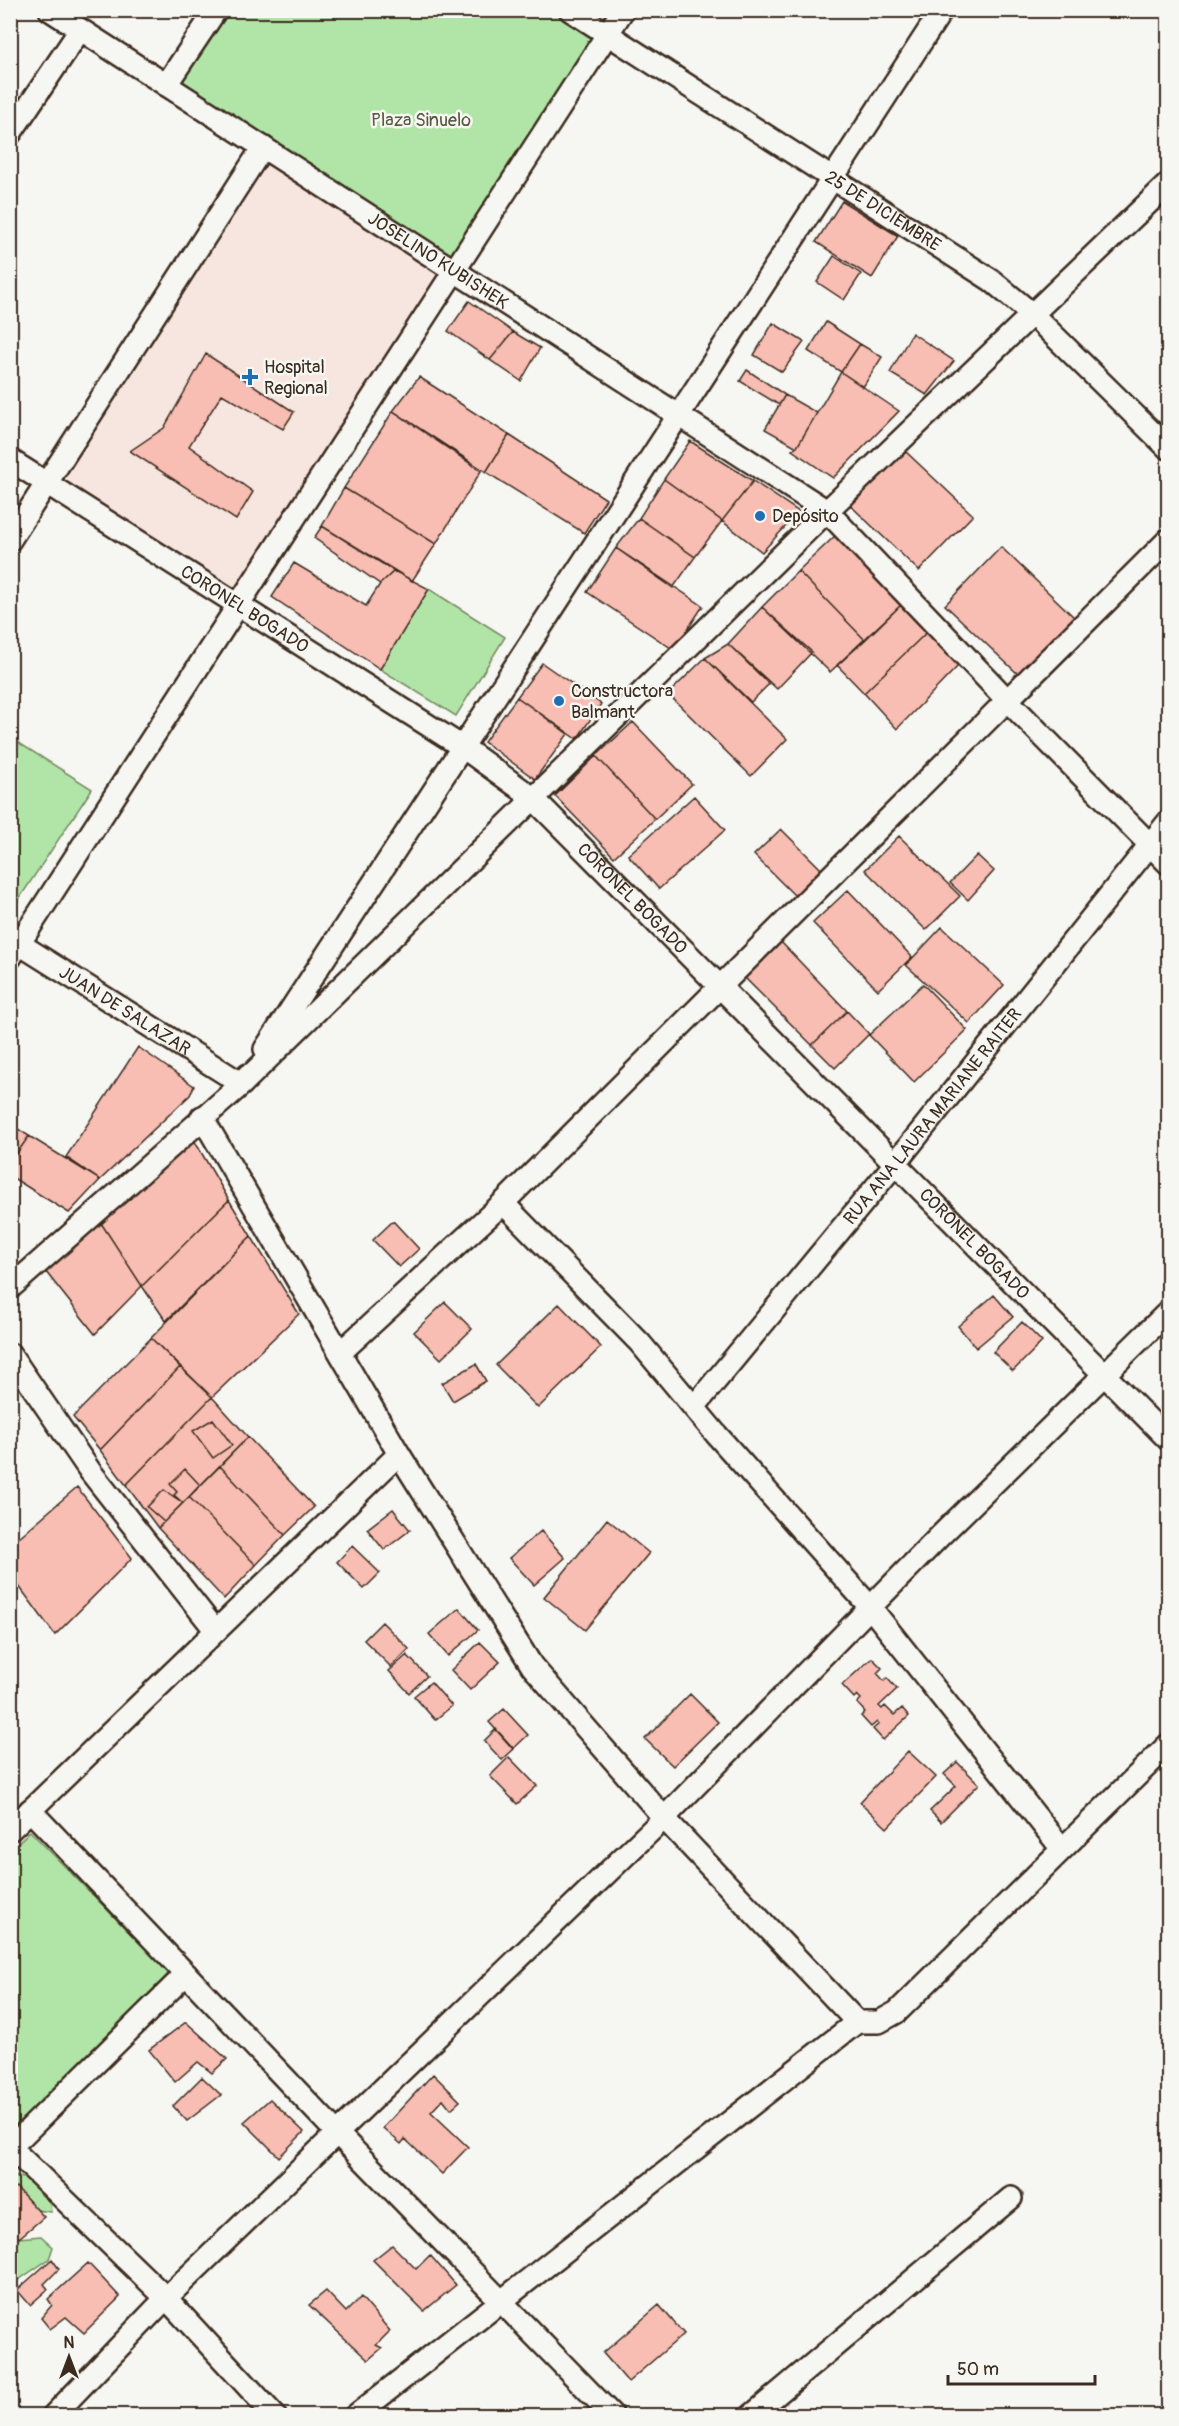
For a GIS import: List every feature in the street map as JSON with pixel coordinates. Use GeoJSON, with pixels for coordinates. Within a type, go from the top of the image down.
{"type":"FeatureCollection","features":[{"type":"Feature","properties":{"kind":"street","name":"JOSELINO KUBISHEK"},"geometry":{"type":"LineString","coordinates":[[50,10],[827,511],[1168,863]]}},
{"type":"Feature","properties":{"kind":"street"},"geometry":{"type":"LineString","coordinates":[[166,85],[216,10]]}},
{"type":"Feature","properties":{"kind":"street","name":"25 DE DICIEMBRE"},"geometry":{"type":"LineString","coordinates":[[570,10],[607,36],[833,177],[991,280],[1032,314],[1168,448]]}},
{"type":"Feature","properties":{"kind":"street"},"geometry":{"type":"LineString","coordinates":[[14,947],[623,10]]}},
{"type":"Feature","properties":{"kind":"street"},"geometry":{"type":"LineString","coordinates":[[242,1084],[464,748],[677,414],[942,10]]}},
{"type":"Feature","properties":{"kind":"street"},"geometry":{"type":"LineString","coordinates":[[10,134],[80,30]]}},
{"type":"Feature","properties":{"kind":"street"},"geometry":{"type":"LineString","coordinates":[[10,540],[263,147]]}},
{"type":"Feature","properties":{"kind":"street"},"geometry":{"type":"LineString","coordinates":[[10,1288],[242,1084],[827,511],[1168,184]]}},
{"type":"Feature","properties":{"kind":"street","name":"CORONEL BOGADO"},"geometry":{"type":"LineString","coordinates":[[10,460],[464,748],[533,798],[894,1165],[1168,1439]]}},
{"type":"Feature","properties":{"kind":"street"},"geometry":{"type":"LineString","coordinates":[[341,1352],[503,1203],[1168,540]]}},
{"type":"Feature","properties":{"kind":"street","name":"RUA ANA LAURA MARIANE RAITER"},"geometry":{"type":"LineString","coordinates":[[694,1407],[894,1165],[1168,822]]}},
{"type":"Feature","properties":{"kind":"street","name":"JUAN DE SALAZAR"},"geometry":{"type":"LineString","coordinates":[[14,947],[242,1084]]}},
{"type":"Feature","properties":{"kind":"street"},"geometry":{"type":"LineString","coordinates":[[202,1117],[399,1454],[531,1666],[664,1818],[856,2022]]}},
{"type":"Feature","properties":{"kind":"street"},"geometry":{"type":"LineString","coordinates":[[503,1203],[640,1343],[871,1608],[1062,1849]]}},
{"type":"Feature","properties":{"kind":"street"},"geometry":{"type":"LineString","coordinates":[[53,2415],[166,2298],[664,1818],[1168,1312]]}},
{"type":"Feature","properties":{"kind":"street"},"geometry":{"type":"LineString","coordinates":[[10,1354],[90,1472],[216,1631]]}},
{"type":"Feature","properties":{"kind":"street"},"geometry":{"type":"LineString","coordinates":[[10,1830],[399,1454]]}},
{"type":"Feature","properties":{"kind":"street"},"geometry":{"type":"LineString","coordinates":[[355,2415],[856,2022],[879,2022],[897,2012],[1168,1745]]}},
{"type":"Feature","properties":{"kind":"street"},"geometry":{"type":"LineString","coordinates":[[30,1810],[337,2133],[613,2415]]}},
{"type":"Feature","properties":{"kind":"street"},"geometry":{"type":"LineString","coordinates":[[186,1974],[11,2148],[166,2298],[275,2415]]}},
{"type":"Feature","properties":{"kind":"street"},"geometry":{"type":"LineString","coordinates":[[751,2415],[1011,2198]]}},
{"type":"Feature","properties":{"kind":"shaded area","name":"Hospital Regional"},"geometry":{"type":"Polygon","coordinates":[[[263,147],[454,271],[238,604],[47,483],[263,147]]]}},
{"type":"Feature","properties":{"kind":"green space","name":"Plaza Sinuelo"},"geometry":{"type":"Polygon","coordinates":[[[216,11],[570,11],[607,36],[454,271],[166,85],[216,11]]]}},
{"type":"Feature","properties":{"kind":"green space"},"geometry":{"type":"Polygon","coordinates":[[[429,589],[505,637],[456,716],[380,669],[429,589]]]}},
{"type":"Feature","properties":{"kind":"green space"},"geometry":{"type":"Polygon","coordinates":[[[11,738],[92,789],[15,905],[10,902],[11,738]]]}},
{"type":"Feature","properties":{"kind":"green space"},"geometry":{"type":"Polygon","coordinates":[[[30,1831],[169,1973],[11,2134],[11,1850],[30,1831]]]}},
{"type":"Feature","properties":{"kind":"green space"},"geometry":{"type":"Polygon","coordinates":[[[10,2176],[20,2177],[44,2189],[49,2196],[51,2212],[37,2210],[19,2190],[11,2190],[10,2176]]]}},
{"type":"Feature","properties":{"kind":"green space"},"geometry":{"type":"Polygon","coordinates":[[[10,2231],[19,2238],[41,2236],[53,2247],[49,2259],[11,2285],[10,2231]]]}},
{"type":"Feature","properties":{"kind":"building"},"geometry":{"type":"Polygon","coordinates":[[[842,201],[898,236],[872,278],[816,242],[842,201]]]}},
{"type":"Feature","properties":{"kind":"building"},"geometry":{"type":"Polygon","coordinates":[[[834,256],[861,274],[844,300],[817,282],[834,256]]]}},
{"type":"Feature","properties":{"kind":"building"},"geometry":{"type":"Polygon","coordinates":[[[469,301],[513,332],[490,360],[448,331],[469,301]]]}},
{"type":"Feature","properties":{"kind":"building"},"geometry":{"type":"Polygon","coordinates":[[[826,322],[860,344],[841,372],[808,351],[826,322]]]}},
{"type":"Feature","properties":{"kind":"building"},"geometry":{"type":"Polygon","coordinates":[[[773,323],[804,342],[782,372],[754,355],[773,323]]]}},
{"type":"Feature","properties":{"kind":"building"},"geometry":{"type":"Polygon","coordinates":[[[513,332],[540,348],[521,381],[490,360],[513,332]]]}},
{"type":"Feature","properties":{"kind":"building"},"geometry":{"type":"Polygon","coordinates":[[[912,333],[954,361],[927,395],[890,373],[912,333]]]}},
{"type":"Feature","properties":{"kind":"building"},"geometry":{"type":"Polygon","coordinates":[[[860,344],[882,357],[863,387],[841,372],[860,344]]]}},
{"type":"Feature","properties":{"kind":"building"},"geometry":{"type":"Polygon","coordinates":[[[206,354],[294,412],[283,429],[222,394],[189,446],[253,492],[236,520],[130,451],[164,428],[206,354]]]}},
{"type":"Feature","properties":{"kind":"building"},"geometry":{"type":"Polygon","coordinates":[[[747,370],[785,395],[779,405],[740,381],[747,370]]]}},
{"type":"Feature","properties":{"kind":"building"},"geometry":{"type":"Polygon","coordinates":[[[841,372],[899,411],[833,478],[792,450],[797,447],[841,372]]]}},
{"type":"Feature","properties":{"kind":"building"},"geometry":{"type":"Polygon","coordinates":[[[419,377],[509,435],[486,472],[393,411],[419,377]]]}},
{"type":"Feature","properties":{"kind":"building"},"geometry":{"type":"Polygon","coordinates":[[[785,395],[817,413],[797,447],[765,429],[785,395]]]}},
{"type":"Feature","properties":{"kind":"building"},"geometry":{"type":"Polygon","coordinates":[[[393,411],[481,471],[436,544],[344,488],[393,411]]]}},
{"type":"Feature","properties":{"kind":"building"},"geometry":{"type":"Polygon","coordinates":[[[509,435],[606,499],[584,533],[486,472],[509,435]]]}},
{"type":"Feature","properties":{"kind":"building"},"geometry":{"type":"Polygon","coordinates":[[[690,441],[753,481],[722,521],[664,479],[690,441]]]}},
{"type":"Feature","properties":{"kind":"building"},"geometry":{"type":"Polygon","coordinates":[[[904,450],[973,515],[919,571],[851,506],[904,450]]]}},
{"type":"Feature","properties":{"kind":"building"},"geometry":{"type":"Polygon","coordinates":[[[664,479],[722,521],[695,557],[639,518],[664,479]]]}},
{"type":"Feature","properties":{"kind":"building","name":"Depósito"},"geometry":{"type":"Polygon","coordinates":[[[753,481],[799,512],[762,552],[722,521],[753,481]]]}},
{"type":"Feature","properties":{"kind":"building"},"geometry":{"type":"Polygon","coordinates":[[[344,488],[436,544],[412,581],[322,526],[344,488]]]}},
{"type":"Feature","properties":{"kind":"building"},"geometry":{"type":"Polygon","coordinates":[[[639,518],[695,557],[673,588],[616,548],[639,518]]]}},
{"type":"Feature","properties":{"kind":"building"},"geometry":{"type":"Polygon","coordinates":[[[322,526],[394,571],[380,584],[314,538],[322,526]]]}},
{"type":"Feature","properties":{"kind":"building"},"geometry":{"type":"Polygon","coordinates":[[[836,535],[903,603],[865,640],[798,571],[836,535]]]}},
{"type":"Feature","properties":{"kind":"building"},"geometry":{"type":"Polygon","coordinates":[[[1001,547],[1075,618],[1019,675],[945,605],[1001,547]]]}},
{"type":"Feature","properties":{"kind":"building"},"geometry":{"type":"Polygon","coordinates":[[[616,548],[703,606],[674,650],[587,592],[616,548]]]}},
{"type":"Feature","properties":{"kind":"building"},"geometry":{"type":"Polygon","coordinates":[[[294,563],[366,606],[380,584],[394,571],[429,589],[380,669],[272,597],[294,563]]]}},
{"type":"Feature","properties":{"kind":"building"},"geometry":{"type":"Polygon","coordinates":[[[798,571],[865,640],[830,672],[762,607],[798,571]]]}},
{"type":"Feature","properties":{"kind":"building"},"geometry":{"type":"Polygon","coordinates":[[[903,603],[929,630],[864,693],[837,665],[903,603]]]}},
{"type":"Feature","properties":{"kind":"building"},"geometry":{"type":"Polygon","coordinates":[[[762,607],[812,652],[777,689],[728,644],[762,607]]]}},
{"type":"Feature","properties":{"kind":"building"},"geometry":{"type":"Polygon","coordinates":[[[929,630],[961,663],[897,729],[864,693],[929,630]]]}},
{"type":"Feature","properties":{"kind":"building"},"geometry":{"type":"Polygon","coordinates":[[[728,644],[769,684],[751,702],[705,658],[728,644]]]}},
{"type":"Feature","properties":{"kind":"building"},"geometry":{"type":"Polygon","coordinates":[[[705,658],[787,739],[751,776],[668,694],[705,658]]]}},
{"type":"Feature","properties":{"kind":"building","name":"Constructora Balmant"},"geometry":{"type":"Polygon","coordinates":[[[542,663],[601,704],[577,739],[517,697],[542,663]]]}},
{"type":"Feature","properties":{"kind":"building"},"geometry":{"type":"Polygon","coordinates":[[[517,697],[568,734],[535,779],[484,742],[517,697]]]}},
{"type":"Feature","properties":{"kind":"building"},"geometry":{"type":"Polygon","coordinates":[[[633,722],[692,784],[655,819],[596,756],[633,722]]]}},
{"type":"Feature","properties":{"kind":"building"},"geometry":{"type":"Polygon","coordinates":[[[596,756],[655,819],[614,857],[555,796],[596,756]]]}},
{"type":"Feature","properties":{"kind":"building"},"geometry":{"type":"Polygon","coordinates":[[[694,796],[725,830],[659,889],[628,855],[694,796]]]}},
{"type":"Feature","properties":{"kind":"building"},"geometry":{"type":"Polygon","coordinates":[[[781,829],[822,870],[795,896],[754,855],[781,829]]]}},
{"type":"Feature","properties":{"kind":"building"},"geometry":{"type":"Polygon","coordinates":[[[899,836],[960,896],[926,930],[865,870],[899,836]]]}},
{"type":"Feature","properties":{"kind":"building"},"geometry":{"type":"Polygon","coordinates":[[[977,855],[994,871],[968,900],[950,883],[977,855]]]}},
{"type":"Feature","properties":{"kind":"building"},"geometry":{"type":"Polygon","coordinates":[[[848,890],[912,957],[878,990],[813,923],[848,890]]]}},
{"type":"Feature","properties":{"kind":"building"},"geometry":{"type":"Polygon","coordinates":[[[942,927],[1004,985],[969,1023],[906,965],[942,927]]]}},
{"type":"Feature","properties":{"kind":"building"},"geometry":{"type":"Polygon","coordinates":[[[780,941],[847,1011],[812,1045],[744,977],[780,941]]]}},
{"type":"Feature","properties":{"kind":"building"},"geometry":{"type":"Polygon","coordinates":[[[923,984],[967,1030],[914,1082],[869,1035],[923,984]]]}},
{"type":"Feature","properties":{"kind":"building"},"geometry":{"type":"Polygon","coordinates":[[[847,1011],[869,1034],[835,1068],[812,1045],[847,1011]]]}},
{"type":"Feature","properties":{"kind":"building"},"geometry":{"type":"Polygon","coordinates":[[[138,1047],[194,1086],[190,1095],[100,1180],[66,1157],[138,1047]]]}},
{"type":"Feature","properties":{"kind":"building"},"geometry":{"type":"Polygon","coordinates":[[[10,1124],[29,1136],[10,1163],[10,1124]]]}},
{"type":"Feature","properties":{"kind":"building"},"geometry":{"type":"Polygon","coordinates":[[[29,1136],[100,1180],[69,1213],[10,1176],[10,1163],[29,1136]]]}},
{"type":"Feature","properties":{"kind":"building"},"geometry":{"type":"Polygon","coordinates":[[[194,1140],[229,1200],[142,1286],[101,1223],[194,1140]]]}},
{"type":"Feature","properties":{"kind":"building"},"geometry":{"type":"Polygon","coordinates":[[[229,1200],[251,1236],[166,1321],[142,1286],[229,1200]]]}},
{"type":"Feature","properties":{"kind":"building"},"geometry":{"type":"Polygon","coordinates":[[[393,1221],[419,1249],[399,1267],[373,1240],[393,1221]]]}},
{"type":"Feature","properties":{"kind":"building"},"geometry":{"type":"Polygon","coordinates":[[[101,1223],[142,1286],[95,1334],[46,1272],[101,1223]]]}},
{"type":"Feature","properties":{"kind":"building"},"geometry":{"type":"Polygon","coordinates":[[[251,1236],[299,1314],[212,1397],[151,1338],[251,1236]]]}},
{"type":"Feature","properties":{"kind":"building"},"geometry":{"type":"Polygon","coordinates":[[[994,1295],[1013,1317],[976,1348],[958,1326],[994,1295]]]}},
{"type":"Feature","properties":{"kind":"building"},"geometry":{"type":"Polygon","coordinates":[[[445,1302],[472,1329],[441,1359],[414,1332],[445,1302]]]}},
{"type":"Feature","properties":{"kind":"building"},"geometry":{"type":"Polygon","coordinates":[[[559,1304],[601,1347],[538,1408],[496,1365],[559,1304]]]}},
{"type":"Feature","properties":{"kind":"building"},"geometry":{"type":"Polygon","coordinates":[[[1022,1322],[1042,1342],[1013,1371],[993,1352],[1022,1322]]]}},
{"type":"Feature","properties":{"kind":"building"},"geometry":{"type":"Polygon","coordinates":[[[151,1338],[180,1367],[100,1450],[73,1417],[151,1338]]]}},
{"type":"Feature","properties":{"kind":"building"},"geometry":{"type":"Polygon","coordinates":[[[476,1364],[486,1381],[453,1401],[442,1383],[476,1364]]]}},
{"type":"Feature","properties":{"kind":"building"},"geometry":{"type":"Polygon","coordinates":[[[180,1367],[212,1397],[126,1485],[100,1450],[180,1367]]]}},
{"type":"Feature","properties":{"kind":"building"},"geometry":{"type":"Polygon","coordinates":[[[212,1397],[248,1437],[158,1528],[126,1485],[212,1397]]]}},
{"type":"Feature","properties":{"kind":"building"},"geometry":{"type":"Polygon","coordinates":[[[213,1419],[232,1445],[213,1458],[193,1431],[213,1419]]]}},
{"type":"Feature","properties":{"kind":"building"},"geometry":{"type":"Polygon","coordinates":[[[248,1437],[314,1507],[285,1535],[220,1466],[248,1437]]]}},
{"type":"Feature","properties":{"kind":"building"},"geometry":{"type":"Polygon","coordinates":[[[220,1466],[285,1535],[256,1565],[189,1497],[220,1466]]]}},
{"type":"Feature","properties":{"kind":"building"},"geometry":{"type":"Polygon","coordinates":[[[185,1469],[200,1485],[183,1503],[174,1495],[177,1492],[170,1484],[185,1469]]]}},
{"type":"Feature","properties":{"kind":"building"},"geometry":{"type":"Polygon","coordinates":[[[77,1487],[132,1558],[55,1635],[10,1574],[10,1545],[77,1487]]]}},
{"type":"Feature","properties":{"kind":"building"},"geometry":{"type":"Polygon","coordinates":[[[164,1490],[183,1503],[164,1522],[147,1507],[164,1490]]]}},
{"type":"Feature","properties":{"kind":"building"},"geometry":{"type":"Polygon","coordinates":[[[189,1497],[256,1565],[224,1599],[158,1528],[189,1497]]]}},
{"type":"Feature","properties":{"kind":"building"},"geometry":{"type":"Polygon","coordinates":[[[393,1509],[410,1530],[384,1550],[367,1529],[393,1509]]]}},
{"type":"Feature","properties":{"kind":"building"},"geometry":{"type":"Polygon","coordinates":[[[607,1519],[649,1553],[585,1630],[544,1597],[607,1519]]]}},
{"type":"Feature","properties":{"kind":"building"},"geometry":{"type":"Polygon","coordinates":[[[541,1531],[565,1558],[534,1585],[509,1558],[541,1531]]]}},
{"type":"Feature","properties":{"kind":"building"},"geometry":{"type":"Polygon","coordinates":[[[352,1546],[380,1573],[364,1589],[337,1562],[352,1546]]]}},
{"type":"Feature","properties":{"kind":"building"},"geometry":{"type":"Polygon","coordinates":[[[459,1608],[478,1630],[448,1656],[429,1634],[459,1608]]]}},
{"type":"Feature","properties":{"kind":"building"},"geometry":{"type":"Polygon","coordinates":[[[382,1622],[409,1649],[391,1667],[364,1640],[382,1622]]]}},
{"type":"Feature","properties":{"kind":"building"},"geometry":{"type":"Polygon","coordinates":[[[480,1642],[500,1662],[470,1690],[451,1670],[480,1642]]]}},
{"type":"Feature","properties":{"kind":"building"},"geometry":{"type":"Polygon","coordinates":[[[407,1655],[427,1676],[409,1693],[389,1671],[407,1655]]]}},
{"type":"Feature","properties":{"kind":"building"},"geometry":{"type":"Polygon","coordinates":[[[872,1658],[882,1668],[877,1673],[884,1681],[887,1678],[897,1689],[879,1706],[882,1709],[885,1706],[894,1715],[902,1708],[909,1716],[883,1740],[873,1729],[879,1724],[877,1722],[871,1727],[861,1716],[865,1712],[857,1703],[861,1699],[857,1695],[854,1698],[842,1685],[872,1658]]]}},
{"type":"Feature","properties":{"kind":"building"},"geometry":{"type":"Polygon","coordinates":[[[431,1682],[452,1706],[435,1720],[414,1696],[431,1682]]]}},
{"type":"Feature","properties":{"kind":"building"},"geometry":{"type":"Polygon","coordinates":[[[690,1694],[718,1722],[673,1766],[645,1739],[690,1694]]]}},
{"type":"Feature","properties":{"kind":"building"},"geometry":{"type":"Polygon","coordinates":[[[504,1709],[528,1735],[513,1749],[489,1722],[504,1709]]]}},
{"type":"Feature","properties":{"kind":"building"},"geometry":{"type":"Polygon","coordinates":[[[496,1729],[514,1749],[502,1760],[484,1741],[496,1729]]]}},
{"type":"Feature","properties":{"kind":"building"},"geometry":{"type":"Polygon","coordinates":[[[908,1751],[936,1777],[887,1828],[860,1802],[908,1751]]]}},
{"type":"Feature","properties":{"kind":"building"},"geometry":{"type":"Polygon","coordinates":[[[509,1757],[537,1786],[517,1804],[490,1776],[509,1757]]]}},
{"type":"Feature","properties":{"kind":"building"},"geometry":{"type":"Polygon","coordinates":[[[957,1762],[979,1784],[941,1822],[930,1811],[956,1786],[944,1774],[957,1762]]]}},
{"type":"Feature","properties":{"kind":"building"},"geometry":{"type":"Polygon","coordinates":[[[186,2022],[227,2059],[212,2073],[198,2062],[175,2082],[149,2050],[186,2022]]]}},
{"type":"Feature","properties":{"kind":"building"},"geometry":{"type":"Polygon","coordinates":[[[433,2074],[460,2101],[451,2109],[443,2099],[431,2112],[468,2147],[442,2174],[405,2139],[401,2144],[383,2128],[433,2074]]]}},
{"type":"Feature","properties":{"kind":"building"},"geometry":{"type":"Polygon","coordinates":[[[202,2077],[221,2095],[187,2121],[173,2106],[202,2077]]]}},
{"type":"Feature","properties":{"kind":"building"},"geometry":{"type":"Polygon","coordinates":[[[270,2099],[304,2132],[279,2157],[244,2122],[270,2099]]]}},
{"type":"Feature","properties":{"kind":"building"},"geometry":{"type":"Polygon","coordinates":[[[16,2187],[44,2217],[19,2238],[10,2228],[10,2191],[16,2187]]]}},
{"type":"Feature","properties":{"kind":"building"},"geometry":{"type":"Polygon","coordinates":[[[392,2245],[416,2269],[430,2255],[456,2285],[424,2311],[373,2260],[392,2245]]]}},
{"type":"Feature","properties":{"kind":"building"},"geometry":{"type":"Polygon","coordinates":[[[52,2259],[59,2269],[44,2284],[48,2289],[30,2305],[17,2290],[52,2259]]]}},
{"type":"Feature","properties":{"kind":"building"},"geometry":{"type":"Polygon","coordinates":[[[88,2263],[120,2297],[84,2333],[66,2317],[50,2329],[41,2318],[52,2305],[48,2299],[88,2263]]]}},
{"type":"Feature","properties":{"kind":"building"},"geometry":{"type":"Polygon","coordinates":[[[326,2291],[346,2312],[361,2297],[390,2331],[376,2345],[382,2348],[368,2360],[309,2305],[326,2291]]]}},
{"type":"Feature","properties":{"kind":"building"},"geometry":{"type":"Polygon","coordinates":[[[659,2305],[684,2334],[628,2382],[603,2353],[659,2305]]]}},
{"type":"Feature","properties":{"kind":"place","name":"Hospital Regional"},"geometry":{"type":"Point","coordinates":[250,377]}},
{"type":"Feature","properties":{"kind":"place","name":"Depósito"},"geometry":{"type":"Point","coordinates":[760,516]}},
{"type":"Feature","properties":{"kind":"place","name":"Constructora Balmant"},"geometry":{"type":"Point","coordinates":[559,701]}}]}
